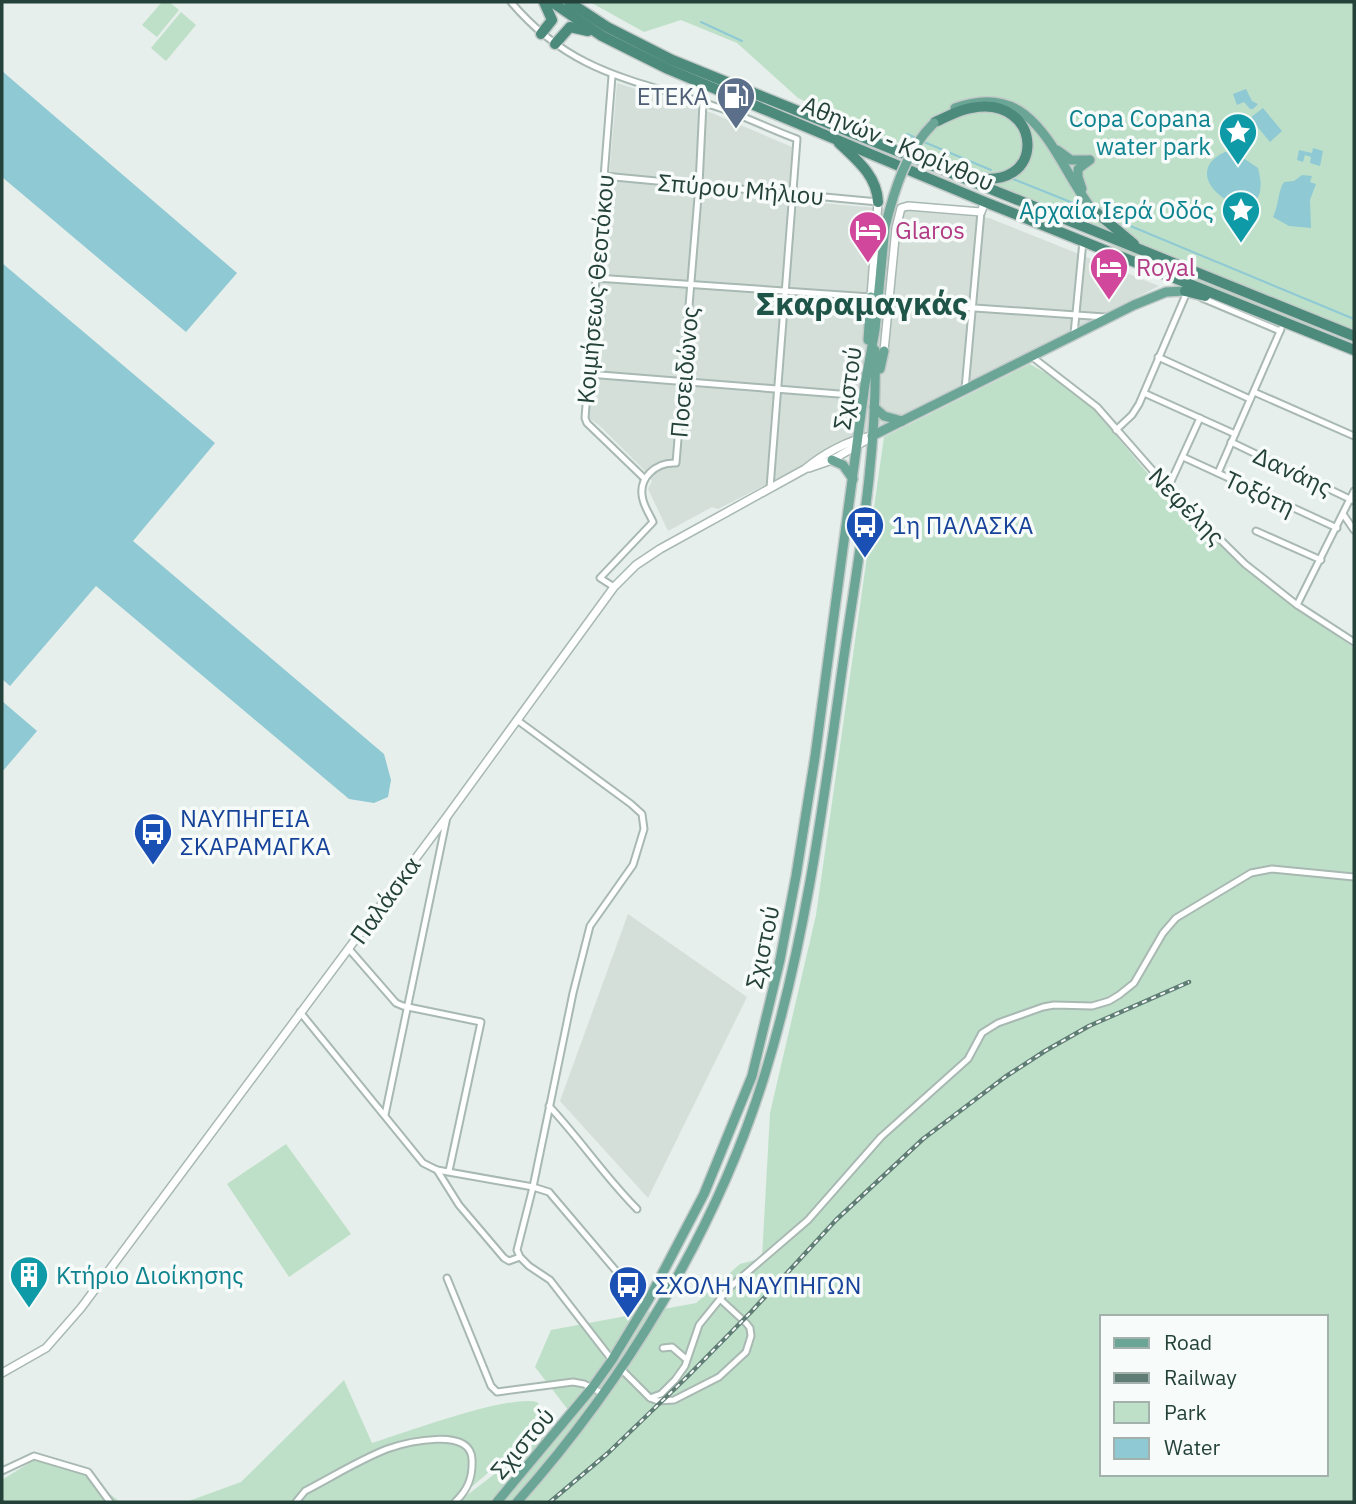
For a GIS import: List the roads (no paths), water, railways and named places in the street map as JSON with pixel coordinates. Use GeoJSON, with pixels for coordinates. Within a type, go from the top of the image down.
{"type":"FeatureCollection","features":[{"type":"Feature","properties":{"kind":"highway"},"geometry":{"type":"LineString","coordinates":[[541,34],[552,20],[544,2]]}},
{"type":"Feature","properties":{"kind":"highway","name":"Αθηνών - Κορίνθου"},"geometry":{"type":"LineString","coordinates":[[552,2],[602,36],[668,69],[1244,307],[1282,327],[1354,350]]}},
{"type":"Feature","properties":{"kind":"highway","name":"Αθηνών - Κορίνθου"},"geometry":{"type":"LineString","coordinates":[[569,2],[607,27],[672,60],[1354,336]]}},
{"type":"Feature","properties":{"kind":"highway"},"geometry":{"type":"LineString","coordinates":[[555,44],[570,27],[578,27],[602,36]]}},
{"type":"Feature","properties":{"kind":"highway"},"geometry":{"type":"LineString","coordinates":[[933,167],[980,179],[998,180],[1016,170],[1025,158],[1028,138],[1015,117],[1003,110],[969,108],[935,122]]}},
{"type":"Feature","properties":{"kind":"highway"},"geometry":{"type":"LineString","coordinates":[[835,140],[871,177],[878,202]]}},
{"type":"Feature","properties":{"kind":"highway"},"geometry":{"type":"LineString","coordinates":[[1091,208],[1142,251]]}},
{"type":"Feature","properties":{"kind":"highway"},"geometry":{"type":"LineString","coordinates":[[1185,291],[1244,307]]}},
{"type":"Feature","properties":{"kind":"main road"},"geometry":{"type":"LineString","coordinates":[[935,122],[949,111],[967,104],[987,102],[1019,110],[1032,119],[1054,147],[1073,183],[1091,208]]}},
{"type":"Feature","properties":{"kind":"main road","name":"Σχιστού"},"geometry":{"type":"LineString","coordinates":[[497,1502],[592,1388],[645,1305],[688,1227],[718,1163],[752,1076],[780,960],[816,757],[865,384],[875,330],[885,228],[904,170],[919,141],[935,122]]}},
{"type":"Feature","properties":{"kind":"main road"},"geometry":{"type":"LineString","coordinates":[[1054,147],[1072,160],[1090,160],[1080,167],[1077,174],[1091,208]]}},
{"type":"Feature","properties":{"kind":"main road"},"geometry":{"type":"LineString","coordinates":[[872,436],[1154,296],[1185,291]]}},
{"type":"Feature","properties":{"kind":"main road"},"geometry":{"type":"LineString","coordinates":[[865,384],[871,297]]}},
{"type":"Feature","properties":{"kind":"main road","name":"Σχιστού"},"geometry":{"type":"LineString","coordinates":[[517,1502],[552,1460],[620,1368],[680,1271],[705,1223],[763,1079],[800,927],[830,760],[866,502],[876,384],[875,330]]}},
{"type":"Feature","properties":{"kind":"main road"},"geometry":{"type":"LineString","coordinates":[[876,384],[884,351]]}},
{"type":"Feature","properties":{"kind":"main road"},"geometry":{"type":"LineString","coordinates":[[874,407],[884,416],[902,421]]}},
{"type":"Feature","properties":{"kind":"main road"},"geometry":{"type":"LineString","coordinates":[[832,460],[843,465],[853,479]]}},
{"type":"Feature","properties":{"kind":"street"},"geometry":{"type":"LineString","coordinates":[[511,2],[541,34],[582,61],[612,76],[703,103],[797,139],[770,488]]}},
{"type":"Feature","properties":{"kind":"street","name":"Κοιμήσεως Θεοτόκου"},"geometry":{"type":"LineString","coordinates":[[612,76],[586,421],[645,479]]}},
{"type":"Feature","properties":{"kind":"street","name":"Ποσειδώνος"},"geometry":{"type":"LineString","coordinates":[[645,479],[657,466],[676,463],[699,185],[703,103]]}},
{"type":"Feature","properties":{"kind":"street","name":"Σπύρου Μήλιου"},"geometry":{"type":"LineString","coordinates":[[604,176],[878,202]]}},
{"type":"Feature","properties":{"kind":"street"},"geometry":{"type":"LineString","coordinates":[[596,278],[871,297],[878,202]]}},
{"type":"Feature","properties":{"kind":"street"},"geometry":{"type":"LineString","coordinates":[[965,389],[981,212],[985,202]]}},
{"type":"Feature","properties":{"kind":"street","name":"Σχιστού"},"geometry":{"type":"LineString","coordinates":[[884,351],[895,228],[901,208],[908,205],[981,212]]}},
{"type":"Feature","properties":{"kind":"street"},"geometry":{"type":"LineString","coordinates":[[1074,334],[1083,241]]}},
{"type":"Feature","properties":{"kind":"street"},"geometry":{"type":"LineString","coordinates":[[1116,430],[1132,415],[1144,393],[1185,291],[1282,327],[1217,473]]}},
{"type":"Feature","properties":{"kind":"street"},"geometry":{"type":"LineString","coordinates":[[888,302],[1110,317]]}},
{"type":"Feature","properties":{"kind":"street","name":"Νεφέλης"},"geometry":{"type":"LineString","coordinates":[[1031,356],[1085,396],[1168,488],[1227,548],[1297,606],[1354,642]]}},
{"type":"Feature","properties":{"kind":"street"},"geometry":{"type":"LineString","coordinates":[[1158,357],[1250,399]]}},
{"type":"Feature","properties":{"kind":"street"},"geometry":{"type":"LineString","coordinates":[[588,374],[864,396]]}},
{"type":"Feature","properties":{"kind":"street"},"geometry":{"type":"LineString","coordinates":[[1254,391],[1354,436]]}},
{"type":"Feature","properties":{"kind":"street","name":"Δανάης"},"geometry":{"type":"LineString","coordinates":[[1144,393],[1235,434]]}},
{"type":"Feature","properties":{"kind":"street"},"geometry":{"type":"LineString","coordinates":[[1168,488],[1200,418]]}},
{"type":"Feature","properties":{"kind":"street","name":"Παλάσκα"},"geometry":{"type":"LineString","coordinates":[[805,469],[816,460],[872,436]]}},
{"type":"Feature","properties":{"kind":"street","name":"Δανάης"},"geometry":{"type":"LineString","coordinates":[[1231,442],[1352,500]]}},
{"type":"Feature","properties":{"kind":"street","name":"Παλάσκα"},"geometry":{"type":"LineString","coordinates":[[2,1373],[47,1348],[73,1318],[349,949],[614,587],[649,556],[805,469],[832,460],[858,443]]}},
{"type":"Feature","properties":{"kind":"street","name":"Τοξότη"},"geometry":{"type":"LineString","coordinates":[[1184,457],[1336,528]]}},
{"type":"Feature","properties":{"kind":"street"},"geometry":{"type":"LineString","coordinates":[[614,587],[600,578],[653,522],[642,498],[645,479]]}},
{"type":"Feature","properties":{"kind":"street"},"geometry":{"type":"LineString","coordinates":[[1297,606],[1352,500],[1354,491]]}},
{"type":"Feature","properties":{"kind":"street"},"geometry":{"type":"LineString","coordinates":[[1343,514],[1354,530]]}},
{"type":"Feature","properties":{"kind":"street"},"geometry":{"type":"LineString","coordinates":[[1256,531],[1321,560]]}},
{"type":"Feature","properties":{"kind":"street"},"geometry":{"type":"LineString","coordinates":[[517,720],[631,804],[645,820],[633,865],[590,926],[517,1250],[520,1257],[550,1280],[612,1360]]}},
{"type":"Feature","properties":{"kind":"street"},"geometry":{"type":"LineString","coordinates":[[385,1115],[447,816]]}},
{"type":"Feature","properties":{"kind":"street"},"geometry":{"type":"LineString","coordinates":[[650,1398],[667,1389],[685,1366],[699,1325],[735,1282],[818,1210],[881,1136],[968,1059],[982,1033],[998,1023],[1043,1007],[1091,1006],[1109,1001],[1134,983],[1163,933],[1176,918],[1251,873],[1272,869],[1354,877]]}},
{"type":"Feature","properties":{"kind":"street"},"geometry":{"type":"LineString","coordinates":[[349,949],[396,1003],[481,1022],[449,1171]]}},
{"type":"Feature","properties":{"kind":"street"},"geometry":{"type":"LineString","coordinates":[[300,1012],[423,1163],[437,1170],[549,1192],[645,1305]]}},
{"type":"Feature","properties":{"kind":"street"},"geometry":{"type":"LineString","coordinates":[[549,1106],[576,1134],[611,1183],[637,1209]]}},
{"type":"Feature","properties":{"kind":"street"},"geometry":{"type":"LineString","coordinates":[[437,1170],[459,1205],[503,1258],[509,1261],[520,1257]]}},
{"type":"Feature","properties":{"kind":"street"},"geometry":{"type":"LineString","coordinates":[[447,1278],[496,1392],[573,1382],[602,1393]]}},
{"type":"Feature","properties":{"kind":"street"},"geometry":{"type":"LineString","coordinates":[[620,1368],[650,1398],[658,1401],[674,1400],[719,1377],[746,1352],[751,1336],[750,1328],[721,1300]]}},
{"type":"Feature","properties":{"kind":"street"},"geometry":{"type":"LineString","coordinates":[[663,1348],[672,1347],[686,1359]]}},
{"type":"Feature","properties":{"kind":"street"},"geometry":{"type":"LineString","coordinates":[[296,1502],[305,1491],[388,1449],[445,1439],[465,1443],[472,1457],[469,1484],[454,1502]]}},
{"type":"Feature","properties":{"kind":"street"},"geometry":{"type":"LineString","coordinates":[[2,1471],[34,1455],[76,1466],[88,1472],[110,1502]]}},
{"type":"Feature","properties":{"kind":"water"},"geometry":{"type":"Polygon","coordinates":[[[2,71],[237,273],[186,332],[2,177],[2,71]]]}},
{"type":"Feature","properties":{"kind":"water"},"geometry":{"type":"Polygon","coordinates":[[[1246,89],[1252,101],[1258,104],[1253,109],[1244,102],[1237,105],[1233,94],[1246,89]]]}},
{"type":"Feature","properties":{"kind":"water"},"geometry":{"type":"Polygon","coordinates":[[[1263,108],[1282,131],[1270,142],[1250,118],[1263,108]]]}},
{"type":"Feature","properties":{"kind":"water"},"geometry":{"type":"Polygon","coordinates":[[[1313,148],[1323,151],[1320,166],[1310,163],[1311,157],[1305,155],[1303,162],[1297,160],[1299,150],[1312,153],[1313,148]]]}},
{"type":"Feature","properties":{"kind":"water"},"geometry":{"type":"Polygon","coordinates":[[[1225,152],[1236,153],[1258,168],[1260,191],[1253,202],[1241,205],[1226,200],[1214,190],[1207,177],[1210,164],[1225,152]]]}},
{"type":"Feature","properties":{"kind":"water"},"geometry":{"type":"Polygon","coordinates":[[[1302,175],[1312,176],[1310,182],[1316,184],[1310,200],[1311,228],[1289,226],[1273,217],[1284,182],[1294,181],[1302,175]]]}},
{"type":"Feature","properties":{"kind":"water"},"geometry":{"type":"Polygon","coordinates":[[[2,263],[215,443],[133,541],[384,754],[391,780],[388,797],[374,803],[349,799],[96,586],[10,686],[2,679],[2,263]]]}},
{"type":"Feature","properties":{"kind":"water"},"geometry":{"type":"Polygon","coordinates":[[[2,701],[37,731],[2,772],[2,701]]]}},
{"type":"Feature","properties":{"kind":"waterway"},"geometry":{"type":"LineString","coordinates":[[701,22],[742,41]]}},
{"type":"Feature","properties":{"kind":"waterway"},"geometry":{"type":"LineString","coordinates":[[907,134],[916,138]]}},
{"type":"Feature","properties":{"kind":"waterway"},"geometry":{"type":"LineString","coordinates":[[924,142],[991,170]]}},
{"type":"Feature","properties":{"kind":"waterway"},"geometry":{"type":"LineString","coordinates":[[1013,179],[1078,205]]}},
{"type":"Feature","properties":{"kind":"waterway"},"geometry":{"type":"LineString","coordinates":[[1128,225],[1354,319]]}},
{"type":"Feature","properties":{"kind":"railway"},"geometry":{"type":"LineString","coordinates":[[550,1502],[608,1453],[688,1376],[836,1220],[923,1139],[1005,1077],[1045,1051],[1089,1026],[1189,982]]}},
{"type":"Feature","properties":{"kind":"place","name":"ETEKA"},"geometry":{"type":"Point","coordinates":[736,130]}},
{"type":"Feature","properties":{"kind":"place","name":"Copa Copana water park"},"geometry":{"type":"Point","coordinates":[1238,166]}},
{"type":"Feature","properties":{"kind":"place","name":"Αρχαία Ιερά Οδός"},"geometry":{"type":"Point","coordinates":[1241,244]}},
{"type":"Feature","properties":{"kind":"place","name":"Glaros"},"geometry":{"type":"Point","coordinates":[868,264]}},
{"type":"Feature","properties":{"kind":"place","name":"Royal"},"geometry":{"type":"Point","coordinates":[1109,301]}},
{"type":"Feature","properties":{"kind":"place","name":"1η ΠΑΛΑΣΚΑ"},"geometry":{"type":"Point","coordinates":[865,559]}},
{"type":"Feature","properties":{"kind":"place","name":"ΝΑΥΠΗΓΕΙΑ ΣΚΑΡΑΜΑΓΚΑ"},"geometry":{"type":"Point","coordinates":[153,866]}},
{"type":"Feature","properties":{"kind":"place","name":"Κτήριο Διοίκησης"},"geometry":{"type":"Point","coordinates":[29,1309]}},
{"type":"Feature","properties":{"kind":"place","name":"ΣΧΟΛΗ ΝΑΥΠΗΓΩΝ"},"geometry":{"type":"Point","coordinates":[628,1319]}},
{"type":"Feature","properties":{"kind":"district","name":"Σκαραμαγκάς"},"geometry":{"type":"Point","coordinates":[862,303]}}]}
